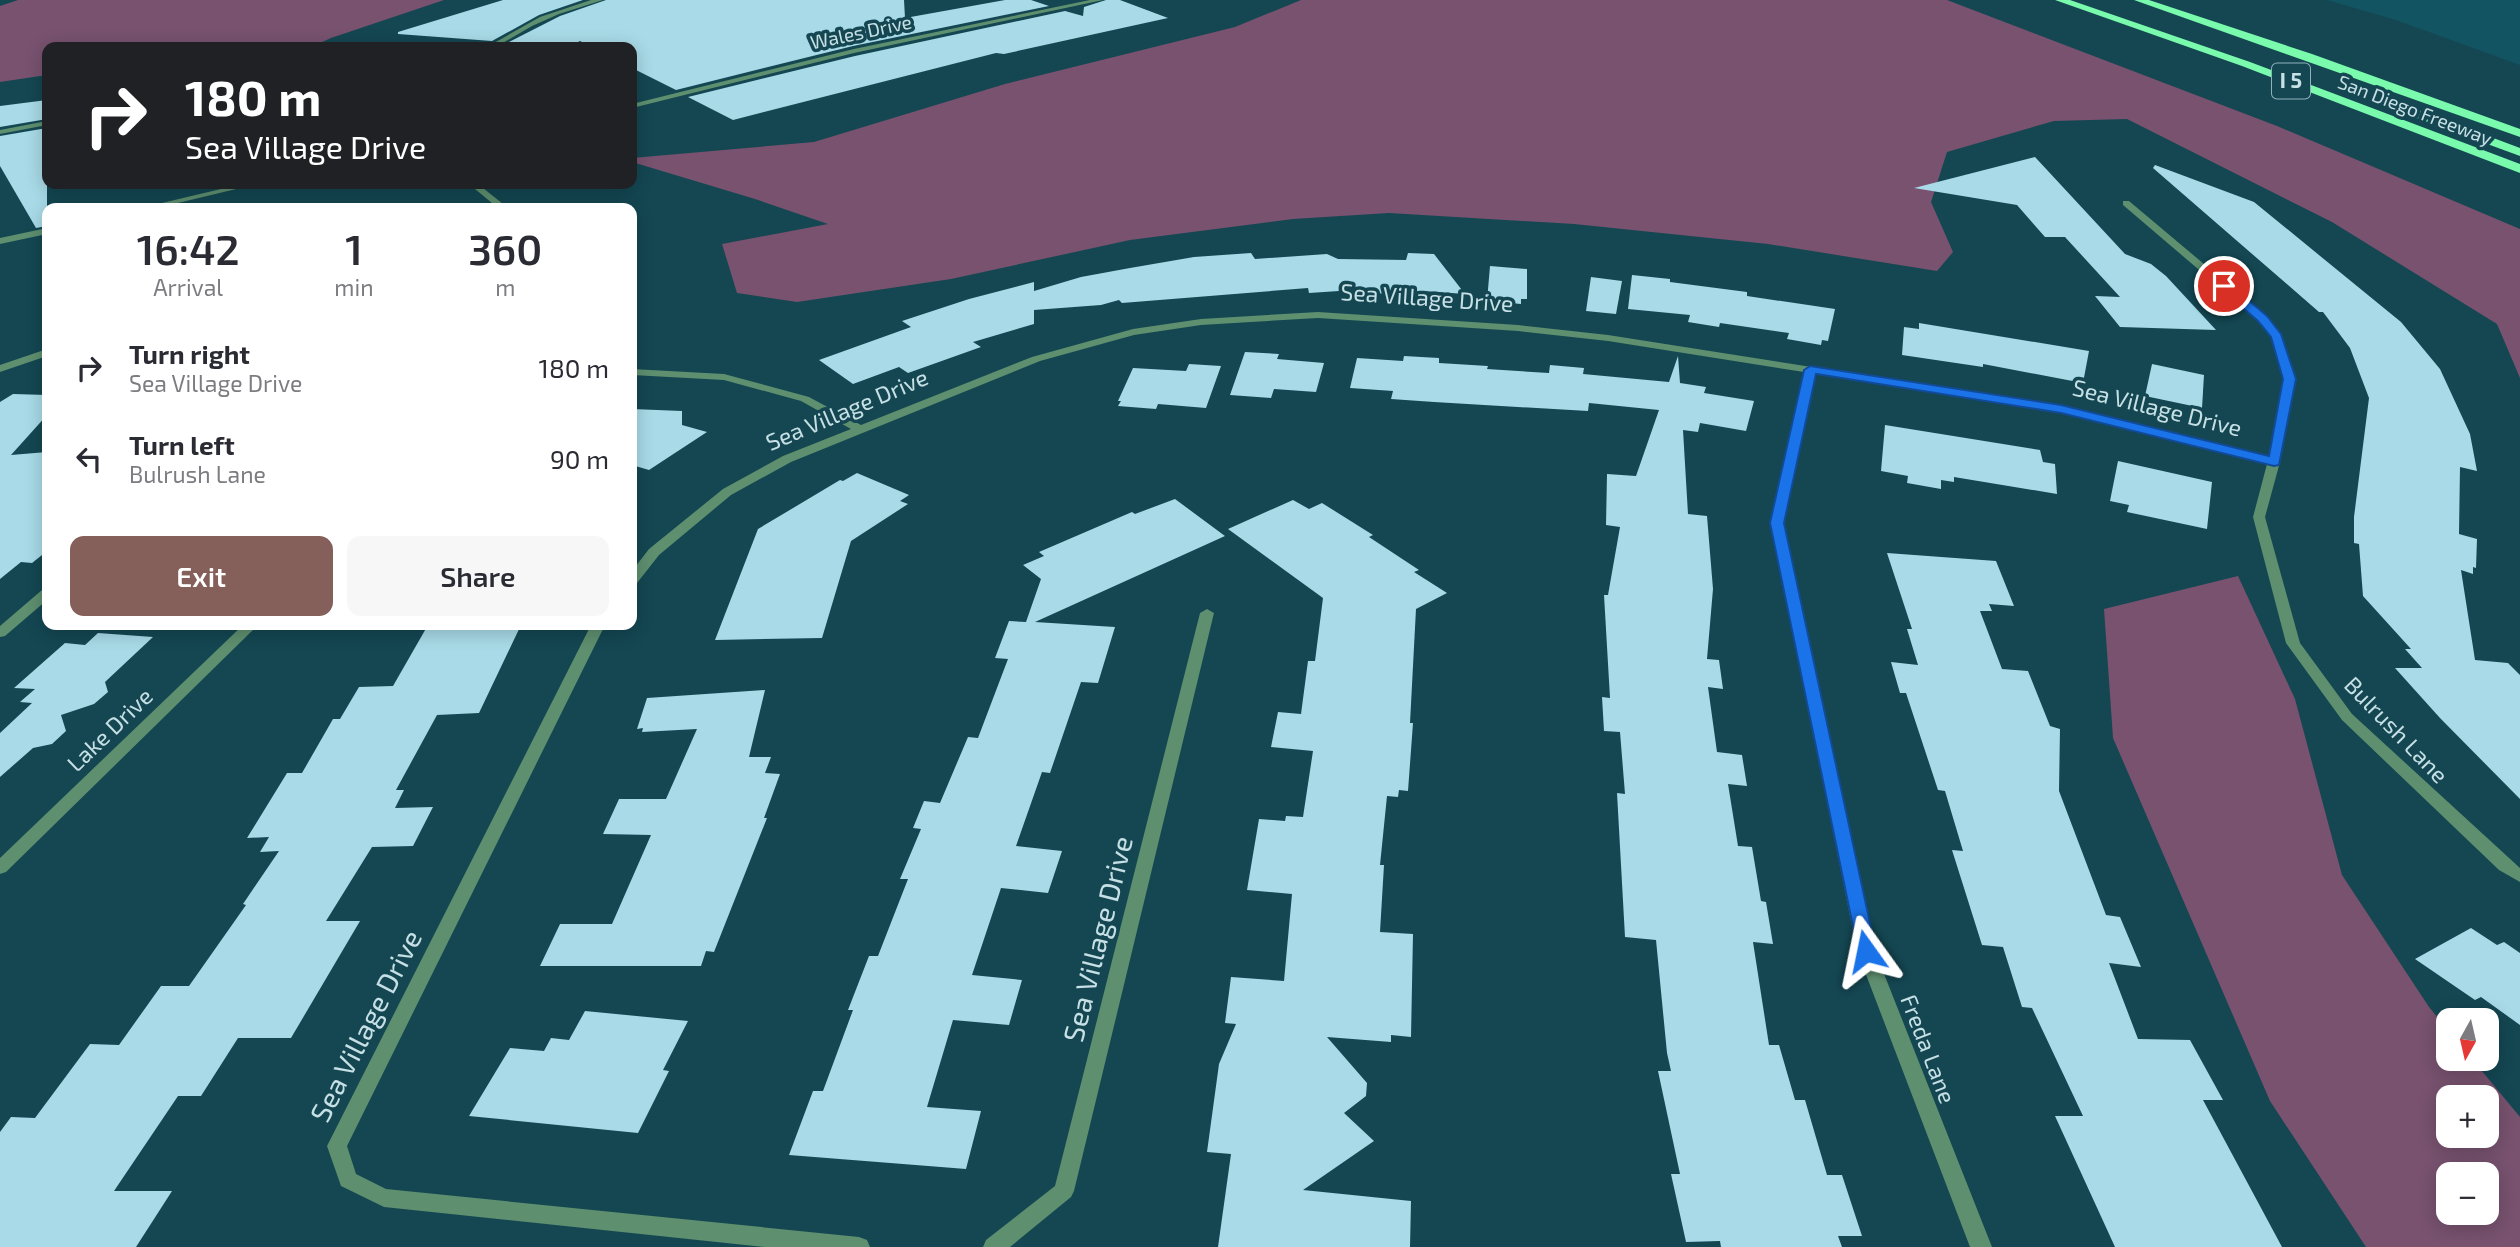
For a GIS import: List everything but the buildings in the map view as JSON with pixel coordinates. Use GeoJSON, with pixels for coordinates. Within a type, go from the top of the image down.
{"type":"FeatureCollection","features":[{"type":"Feature","properties":{"kind":"highway","name":"San Diego Freeway"},"geometry":{"type":"LineString","coordinates":[[2060,0],[2246,64],[2520,169]]}},
{"type":"Feature","properties":{"kind":"highway"},"geometry":{"type":"LineString","coordinates":[[2094,0],[2272,60]]}},
{"type":"Feature","properties":{"kind":"highway"},"geometry":{"type":"LineString","coordinates":[[2138,0],[2308,56],[2520,133]]}},
{"type":"Feature","properties":{"kind":"highway","name":"San Diego Freeway"},"geometry":{"type":"LineString","coordinates":[[2168,0],[2434,88]]}},
{"type":"Feature","properties":{"kind":"highway"},"geometry":{"type":"LineString","coordinates":[[2387,102],[2520,152]]}},
{"type":"Feature","properties":{"kind":"highway","name":"San Diego Freeway"},"geometry":{"type":"LineString","coordinates":[[2508,115],[2520,120]]}},
{"type":"Feature","properties":{"kind":"street"},"geometry":{"type":"LineString","coordinates":[[498,42],[518,29],[563,10],[600,0]]}},
{"type":"Feature","properties":{"kind":"street"},"geometry":{"type":"LineString","coordinates":[[1068,0],[1080,5]]}},
{"type":"Feature","properties":{"kind":"street","name":"Wales Drive"},"geometry":{"type":"LineString","coordinates":[[637,105],[854,51],[1100,0]]}},
{"type":"Feature","properties":{"kind":"street"},"geometry":{"type":"LineString","coordinates":[[0,132],[42,125]]}},
{"type":"Feature","properties":{"kind":"street"},"geometry":{"type":"LineString","coordinates":[[164,203],[213,189]]}},
{"type":"Feature","properties":{"kind":"street"},"geometry":{"type":"LineString","coordinates":[[479,189],[497,203]]}},
{"type":"Feature","properties":{"kind":"street","name":"Bulrush Lane"},"geometry":{"type":"LineString","coordinates":[[2126,203],[2263,319],[2277,337],[2290,379],[2274,462],[2259,517],[2293,643],[2347,717],[2505,866],[2520,876]]}},
{"type":"Feature","properties":{"kind":"street"},"geometry":{"type":"LineString","coordinates":[[0,242],[42,232]]}},
{"type":"Feature","properties":{"kind":"street","name":"Sea Village Drive"},"geometry":{"type":"LineString","coordinates":[[637,574],[654,552],[727,492],[787,459],[859,429],[1048,356],[1133,332],[1260,317],[1318,315],[1518,328],[1608,338],[2061,409],[2274,462]]}},
{"type":"Feature","properties":{"kind":"street"},"geometry":{"type":"LineString","coordinates":[[0,369],[42,354]]}},
{"type":"Feature","properties":{"kind":"street","name":"Freda Lane"},"geometry":{"type":"LineString","coordinates":[[1810,370],[1777,523],[1866,951],[1981,1247]]}},
{"type":"Feature","properties":{"kind":"street"},"geometry":{"type":"LineString","coordinates":[[637,372],[724,377],[805,399],[859,429]]}},
{"type":"Feature","properties":{"kind":"street"},"geometry":{"type":"LineString","coordinates":[[0,633],[42,597]]}},
{"type":"Feature","properties":{"kind":"street","name":"Sea Village Drive"},"geometry":{"type":"LineString","coordinates":[[995,1247],[1064,1191],[1208,613]]}},
{"type":"Feature","properties":{"kind":"street","name":"Lake Drive"},"geometry":{"type":"LineString","coordinates":[[0,868],[246,630]]}},
{"type":"Feature","properties":{"kind":"street","name":"Sea Village Drive"},"geometry":{"type":"LineString","coordinates":[[595,630],[337,1146],[348,1180],[384,1198],[859,1247]]}},
{"type":"Feature","properties":{"kind":"shaded area"},"geometry":{"type":"Polygon","coordinates":[[[18,0],[444,0],[322,42],[42,42],[42,76],[0,82],[0,6],[18,0]]]}},
{"type":"Feature","properties":{"kind":"shaded area"},"geometry":{"type":"Polygon","coordinates":[[[1301,0],[1947,0],[2277,126],[2520,229],[2520,378],[2497,324],[2332,222],[2127,119],[2054,121],[1947,152],[1931,202],[1953,252],[1937,271],[1768,244],[1574,224],[1389,213],[1293,219],[1130,240],[951,279],[797,302],[737,293],[722,244],[828,224],[637,164],[637,158],[814,142],[1005,84],[1235,27],[1301,0]]]}},
{"type":"Feature","properties":{"kind":"shaded area"},"geometry":{"type":"Polygon","coordinates":[[[2327,0],[2520,0],[2520,65],[2396,20],[2327,0]]]}},
{"type":"Feature","properties":{"kind":"shaded area"},"geometry":{"type":"Polygon","coordinates":[[[2238,576],[2295,699],[2342,875],[2436,1015],[2436,1071],[2482,1071],[2494,1085],[2436,1085],[2436,1148],[2499,1148],[2499,1092],[2520,1117],[2520,1247],[2366,1247],[2270,1101],[2113,738],[2104,609],[2238,576]]]}},
{"type":"Feature","properties":{"kind":"route"},"geometry":{"type":"LineString","coordinates":[[1866,951],[1777,523],[1810,370],[2061,409],[2274,462],[2290,379],[2277,337],[2263,319],[2224,286]]}}]}
